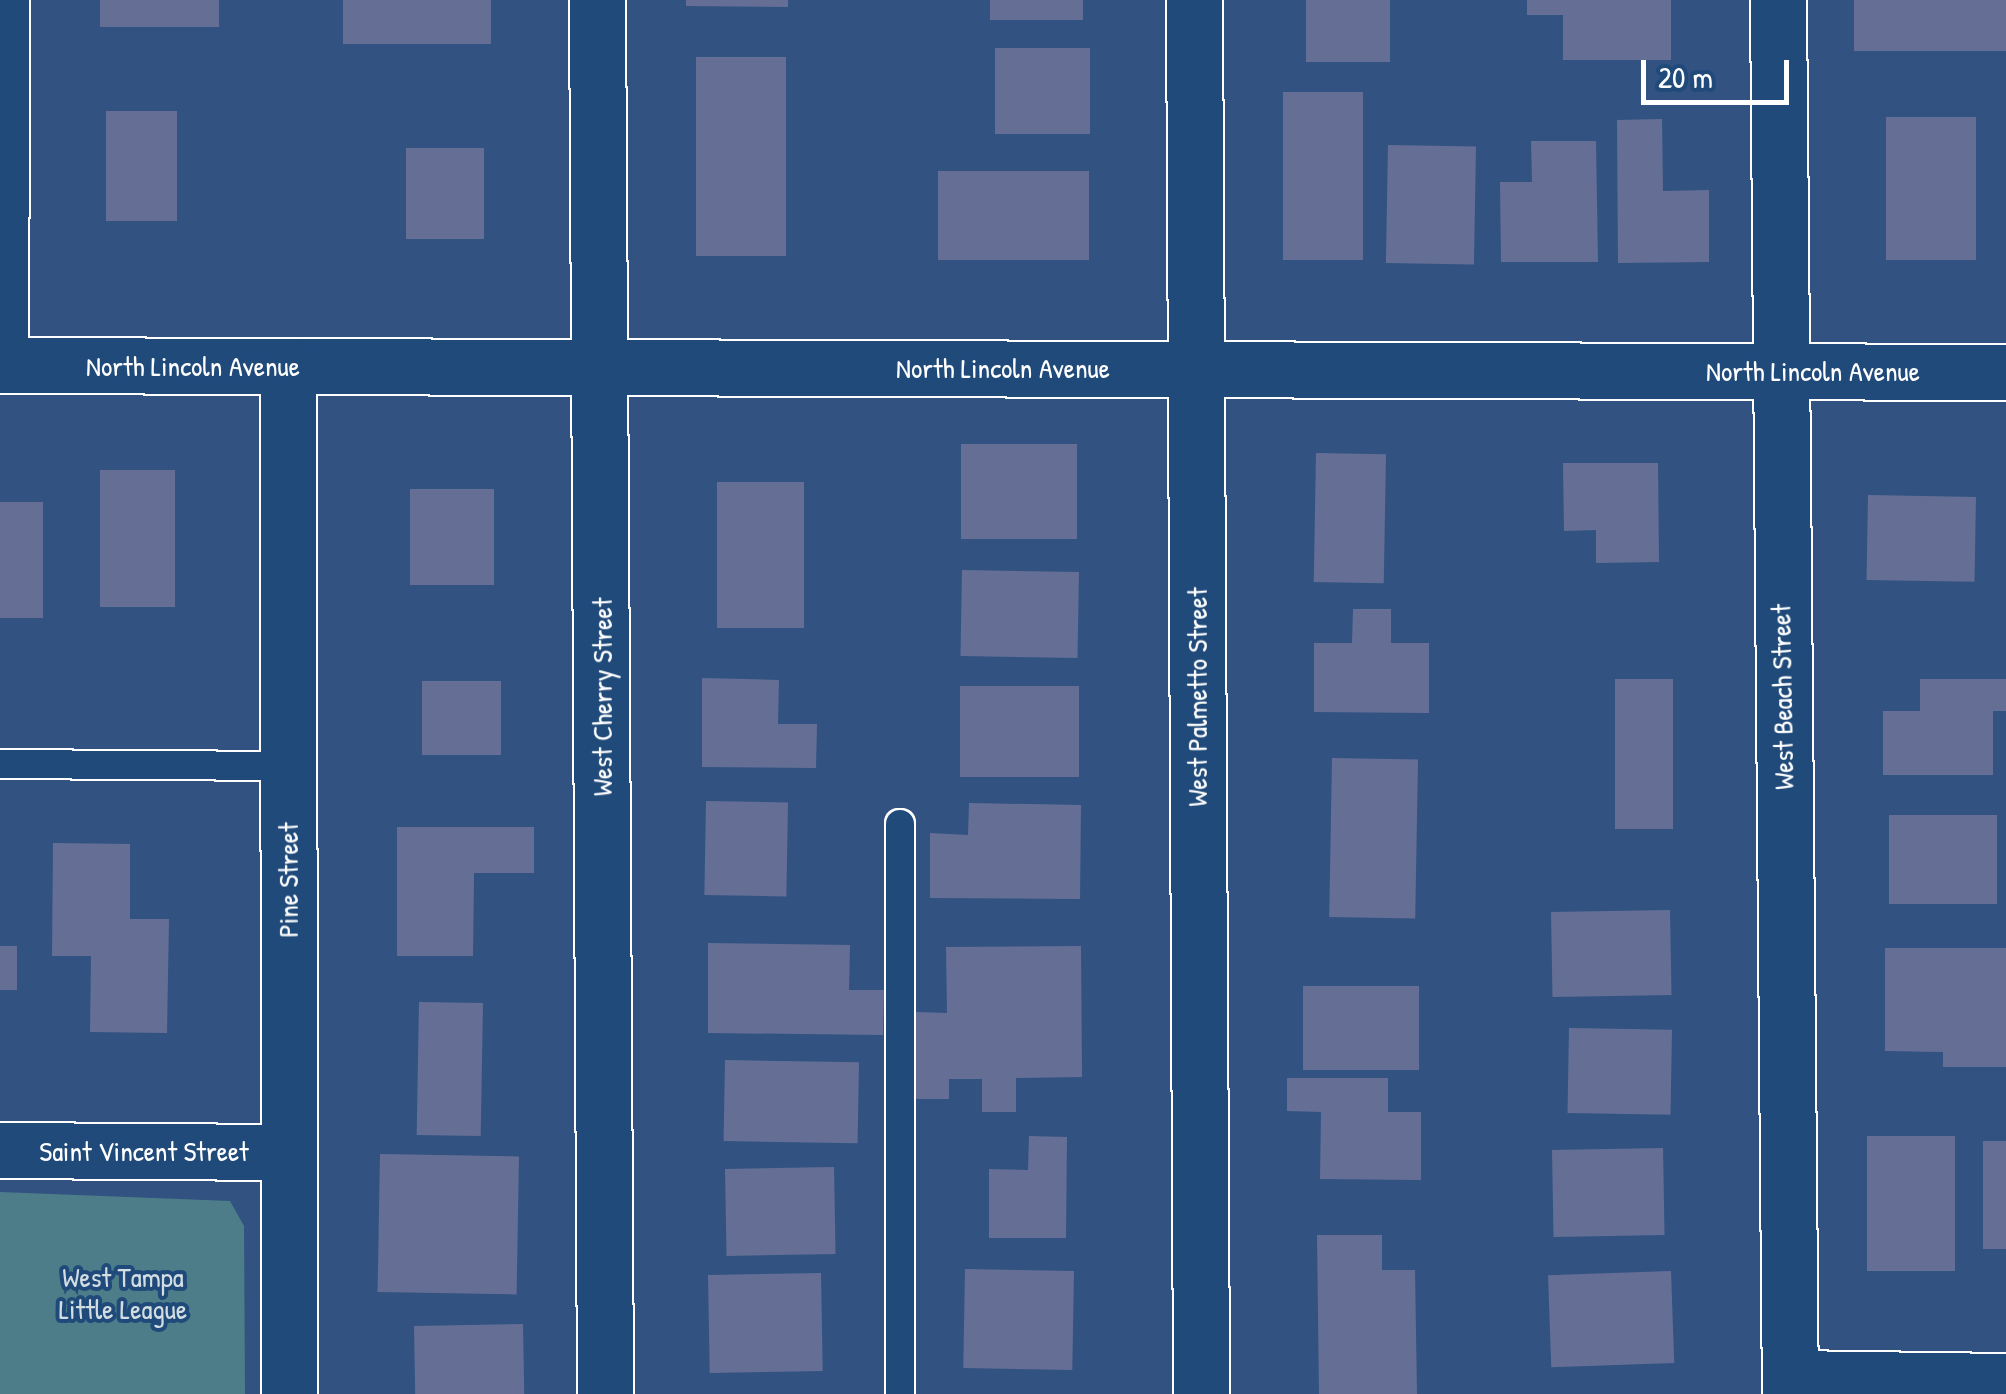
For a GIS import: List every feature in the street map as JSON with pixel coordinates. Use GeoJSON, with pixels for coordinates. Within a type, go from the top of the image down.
{"type":"FeatureCollection","features":[{"type":"Feature","properties":{"kind":"street"},"geometry":{"type":"LineString","coordinates":[[0,365],[1,0]]}},
{"type":"Feature","properties":{"kind":"street","name":"West Cherry Street"},"geometry":{"type":"LineString","coordinates":[[597,0],[605,1394]]}},
{"type":"Feature","properties":{"kind":"street","name":"West Palmetto Street"},"geometry":{"type":"LineString","coordinates":[[1194,0],[1201,1394]]}},
{"type":"Feature","properties":{"kind":"street","name":"West Beach Street"},"geometry":{"type":"LineString","coordinates":[[1778,0],[1778,371],[1790,1386]]}},
{"type":"Feature","properties":{"kind":"street","name":"North Lincoln Avenue"},"geometry":{"type":"LineString","coordinates":[[0,365],[2006,372]]}},
{"type":"Feature","properties":{"kind":"street","name":"Pine Street"},"geometry":{"type":"LineString","coordinates":[[288,366],[289,1394]]}},
{"type":"Feature","properties":{"kind":"street","name":"Saint Vincent Street"},"geometry":{"type":"LineString","coordinates":[[0,1150],[288,1152]]}},
{"type":"Feature","properties":{"kind":"street"},"geometry":{"type":"LineString","coordinates":[[1790,1386],[2006,1381]]}},
{"type":"Feature","properties":{"kind":"lane"},"geometry":{"type":"LineString","coordinates":[[0,764],[288,766]]}},
{"type":"Feature","properties":{"kind":"lane"},"geometry":{"type":"LineString","coordinates":[[900,824],[900,1394]]}},
{"type":"Feature","properties":{"kind":"green space","name":"West Tampa Little League"},"geometry":{"type":"Polygon","coordinates":[[[0,1192],[230,1201],[244,1226],[245,1394],[0,1394],[0,1192]]]}},
{"type":"Feature","properties":{"kind":"building"},"geometry":{"type":"Polygon","coordinates":[[[100,0],[219,0],[219,27],[100,27],[100,0]]]}},
{"type":"Feature","properties":{"kind":"building"},"geometry":{"type":"Polygon","coordinates":[[[343,0],[491,0],[491,44],[343,44],[343,0]]]}},
{"type":"Feature","properties":{"kind":"building"},"geometry":{"type":"Polygon","coordinates":[[[686,0],[788,0],[788,7],[686,6],[686,0]]]}},
{"type":"Feature","properties":{"kind":"building"},"geometry":{"type":"Polygon","coordinates":[[[990,0],[1083,0],[1083,20],[990,20],[990,0]]]}},
{"type":"Feature","properties":{"kind":"building"},"geometry":{"type":"Polygon","coordinates":[[[1306,0],[1390,0],[1390,62],[1306,62],[1306,0]]]}},
{"type":"Feature","properties":{"kind":"building"},"geometry":{"type":"Polygon","coordinates":[[[1527,0],[1671,0],[1671,60],[1563,60],[1563,15],[1527,15],[1527,0]]]}},
{"type":"Feature","properties":{"kind":"building"},"geometry":{"type":"Polygon","coordinates":[[[1854,0],[2006,0],[2006,51],[1854,51],[1854,0]]]}},
{"type":"Feature","properties":{"kind":"building"},"geometry":{"type":"Polygon","coordinates":[[[995,48],[1090,48],[1090,134],[995,134],[995,48]]]}},
{"type":"Feature","properties":{"kind":"building"},"geometry":{"type":"Polygon","coordinates":[[[696,57],[786,57],[786,256],[696,256],[696,57]]]}},
{"type":"Feature","properties":{"kind":"building"},"geometry":{"type":"Polygon","coordinates":[[[1283,92],[1363,92],[1363,260],[1283,260],[1283,92]]]}},
{"type":"Feature","properties":{"kind":"building"},"geometry":{"type":"Polygon","coordinates":[[[106,111],[177,111],[177,221],[106,221],[106,111]]]}},
{"type":"Feature","properties":{"kind":"building"},"geometry":{"type":"Polygon","coordinates":[[[1886,117],[1976,117],[1976,260],[1886,260],[1886,117]]]}},
{"type":"Feature","properties":{"kind":"building"},"geometry":{"type":"Polygon","coordinates":[[[1662,119],[1663,191],[1709,190],[1709,262],[1618,263],[1617,120],[1662,119]]]}},
{"type":"Feature","properties":{"kind":"building"},"geometry":{"type":"Polygon","coordinates":[[[1531,141],[1596,141],[1598,262],[1501,262],[1500,182],[1532,182],[1531,141]]]}},
{"type":"Feature","properties":{"kind":"building"},"geometry":{"type":"Polygon","coordinates":[[[1388,145],[1476,147],[1474,265],[1386,263],[1388,145]]]}},
{"type":"Feature","properties":{"kind":"building"},"geometry":{"type":"Polygon","coordinates":[[[406,148],[484,148],[484,239],[406,239],[406,148]]]}},
{"type":"Feature","properties":{"kind":"building"},"geometry":{"type":"Polygon","coordinates":[[[938,171],[1089,171],[1089,260],[938,260],[938,171]]]}},
{"type":"Feature","properties":{"kind":"building"},"geometry":{"type":"Polygon","coordinates":[[[961,444],[1077,444],[1077,539],[961,539],[961,444]]]}},
{"type":"Feature","properties":{"kind":"building"},"geometry":{"type":"Polygon","coordinates":[[[1316,453],[1386,454],[1384,583],[1314,582],[1316,453]]]}},
{"type":"Feature","properties":{"kind":"building"},"geometry":{"type":"Polygon","coordinates":[[[1563,463],[1658,463],[1659,562],[1596,563],[1596,530],[1564,531],[1563,463]]]}},
{"type":"Feature","properties":{"kind":"building"},"geometry":{"type":"Polygon","coordinates":[[[100,470],[175,470],[175,607],[100,607],[100,470]]]}},
{"type":"Feature","properties":{"kind":"building"},"geometry":{"type":"Polygon","coordinates":[[[717,482],[804,482],[804,628],[717,628],[717,482]]]}},
{"type":"Feature","properties":{"kind":"building"},"geometry":{"type":"Polygon","coordinates":[[[410,489],[494,489],[494,585],[410,585],[410,489]]]}},
{"type":"Feature","properties":{"kind":"building"},"geometry":{"type":"Polygon","coordinates":[[[1868,495],[1976,497],[1975,582],[1867,580],[1868,495]]]}},
{"type":"Feature","properties":{"kind":"building"},"geometry":{"type":"Polygon","coordinates":[[[0,502],[43,502],[43,618],[0,618],[0,502]]]}},
{"type":"Feature","properties":{"kind":"building"},"geometry":{"type":"Polygon","coordinates":[[[962,570],[1079,572],[1077,658],[960,656],[962,570]]]}},
{"type":"Feature","properties":{"kind":"building"},"geometry":{"type":"Polygon","coordinates":[[[1353,609],[1391,609],[1391,643],[1429,643],[1429,713],[1314,712],[1314,643],[1352,643],[1353,609]]]}},
{"type":"Feature","properties":{"kind":"building"},"geometry":{"type":"Polygon","coordinates":[[[702,678],[779,680],[778,724],[817,724],[816,768],[702,767],[702,678]]]}},
{"type":"Feature","properties":{"kind":"building"},"geometry":{"type":"Polygon","coordinates":[[[1615,679],[1673,679],[1673,829],[1615,829],[1615,679]]]}},
{"type":"Feature","properties":{"kind":"building"},"geometry":{"type":"Polygon","coordinates":[[[1920,679],[2006,679],[2006,711],[1993,711],[1993,775],[1883,775],[1883,711],[1920,711],[1920,679]]]}},
{"type":"Feature","properties":{"kind":"building"},"geometry":{"type":"Polygon","coordinates":[[[422,681],[501,681],[501,755],[422,755],[422,681]]]}},
{"type":"Feature","properties":{"kind":"building"},"geometry":{"type":"Polygon","coordinates":[[[960,686],[1079,686],[1079,777],[960,777],[960,686]]]}},
{"type":"Feature","properties":{"kind":"building"},"geometry":{"type":"Polygon","coordinates":[[[1332,758],[1418,760],[1415,918],[1329,917],[1332,758]]]}},
{"type":"Feature","properties":{"kind":"building"},"geometry":{"type":"Polygon","coordinates":[[[706,801],[788,802],[786,896],[704,895],[706,801]]]}},
{"type":"Feature","properties":{"kind":"building"},"geometry":{"type":"Polygon","coordinates":[[[969,803],[1081,805],[1080,899],[930,898],[930,833],[968,835],[969,803]]]}},
{"type":"Feature","properties":{"kind":"building"},"geometry":{"type":"Polygon","coordinates":[[[1889,815],[1997,815],[1997,904],[1889,904],[1889,815]]]}},
{"type":"Feature","properties":{"kind":"building"},"geometry":{"type":"Polygon","coordinates":[[[397,827],[534,827],[534,873],[474,873],[473,956],[397,956],[397,827]]]}},
{"type":"Feature","properties":{"kind":"building"},"geometry":{"type":"Polygon","coordinates":[[[53,843],[130,844],[130,919],[169,919],[167,1033],[90,1032],[91,956],[52,956],[53,843]]]}},
{"type":"Feature","properties":{"kind":"building"},"geometry":{"type":"Polygon","coordinates":[[[1670,910],[1671,995],[1553,997],[1551,912],[1670,910]]]}},
{"type":"Feature","properties":{"kind":"building"},"geometry":{"type":"Polygon","coordinates":[[[708,943],[850,945],[849,990],[884,990],[883,1035],[708,1033],[708,943]]]}},
{"type":"Feature","properties":{"kind":"building"},"geometry":{"type":"Polygon","coordinates":[[[0,946],[17,946],[17,990],[0,990],[0,946]]]}},
{"type":"Feature","properties":{"kind":"building"},"geometry":{"type":"Polygon","coordinates":[[[1081,946],[1082,1077],[1016,1078],[1016,1112],[982,1112],[982,1079],[949,1079],[949,1099],[914,1099],[914,1012],[947,1013],[946,947],[1081,946]]]}},
{"type":"Feature","properties":{"kind":"building"},"geometry":{"type":"Polygon","coordinates":[[[1885,948],[2006,948],[2006,1067],[1943,1067],[1943,1052],[1885,1051],[1885,948]]]}},
{"type":"Feature","properties":{"kind":"building"},"geometry":{"type":"Polygon","coordinates":[[[1303,986],[1419,986],[1419,1070],[1303,1070],[1303,986]]]}},
{"type":"Feature","properties":{"kind":"building"},"geometry":{"type":"Polygon","coordinates":[[[419,1002],[483,1003],[481,1136],[417,1135],[419,1002]]]}},
{"type":"Feature","properties":{"kind":"building"},"geometry":{"type":"Polygon","coordinates":[[[1569,1028],[1672,1030],[1671,1115],[1568,1113],[1569,1028]]]}},
{"type":"Feature","properties":{"kind":"building"},"geometry":{"type":"Polygon","coordinates":[[[725,1060],[859,1062],[858,1143],[724,1141],[725,1060]]]}},
{"type":"Feature","properties":{"kind":"building"},"geometry":{"type":"Polygon","coordinates":[[[1287,1078],[1388,1078],[1388,1112],[1421,1112],[1421,1180],[1320,1179],[1321,1112],[1287,1111],[1287,1078]]]}},
{"type":"Feature","properties":{"kind":"building"},"geometry":{"type":"Polygon","coordinates":[[[1029,1136],[1067,1137],[1066,1238],[989,1238],[989,1169],[1028,1170],[1029,1136]]]}},
{"type":"Feature","properties":{"kind":"building"},"geometry":{"type":"Polygon","coordinates":[[[1867,1136],[1955,1136],[1955,1271],[1867,1271],[1867,1136]]]}},
{"type":"Feature","properties":{"kind":"building"},"geometry":{"type":"Polygon","coordinates":[[[1983,1141],[2006,1141],[2006,1249],[1983,1249],[1983,1141]]]}},
{"type":"Feature","properties":{"kind":"building"},"geometry":{"type":"Polygon","coordinates":[[[1663,1148],[1665,1235],[1554,1237],[1552,1150],[1663,1148]]]}},
{"type":"Feature","properties":{"kind":"building"},"geometry":{"type":"Polygon","coordinates":[[[380,1154],[519,1156],[517,1294],[378,1292],[380,1154]]]}},
{"type":"Feature","properties":{"kind":"building"},"geometry":{"type":"Polygon","coordinates":[[[834,1167],[836,1254],[727,1256],[725,1169],[834,1167]]]}},
{"type":"Feature","properties":{"kind":"building"},"geometry":{"type":"Polygon","coordinates":[[[1317,1235],[1382,1235],[1382,1270],[1415,1270],[1417,1394],[1319,1394],[1317,1235]]]}},
{"type":"Feature","properties":{"kind":"building"},"geometry":{"type":"Polygon","coordinates":[[[965,1269],[1074,1271],[1072,1370],[963,1368],[965,1269]]]}},
{"type":"Feature","properties":{"kind":"building"},"geometry":{"type":"Polygon","coordinates":[[[1671,1271],[1674,1363],[1551,1367],[1548,1275],[1671,1271]]]}},
{"type":"Feature","properties":{"kind":"building"},"geometry":{"type":"Polygon","coordinates":[[[821,1273],[823,1371],[710,1373],[708,1275],[821,1273]]]}},
{"type":"Feature","properties":{"kind":"building"},"geometry":{"type":"Polygon","coordinates":[[[523,1324],[524,1394],[415,1394],[414,1326],[523,1324]]]}}]}
